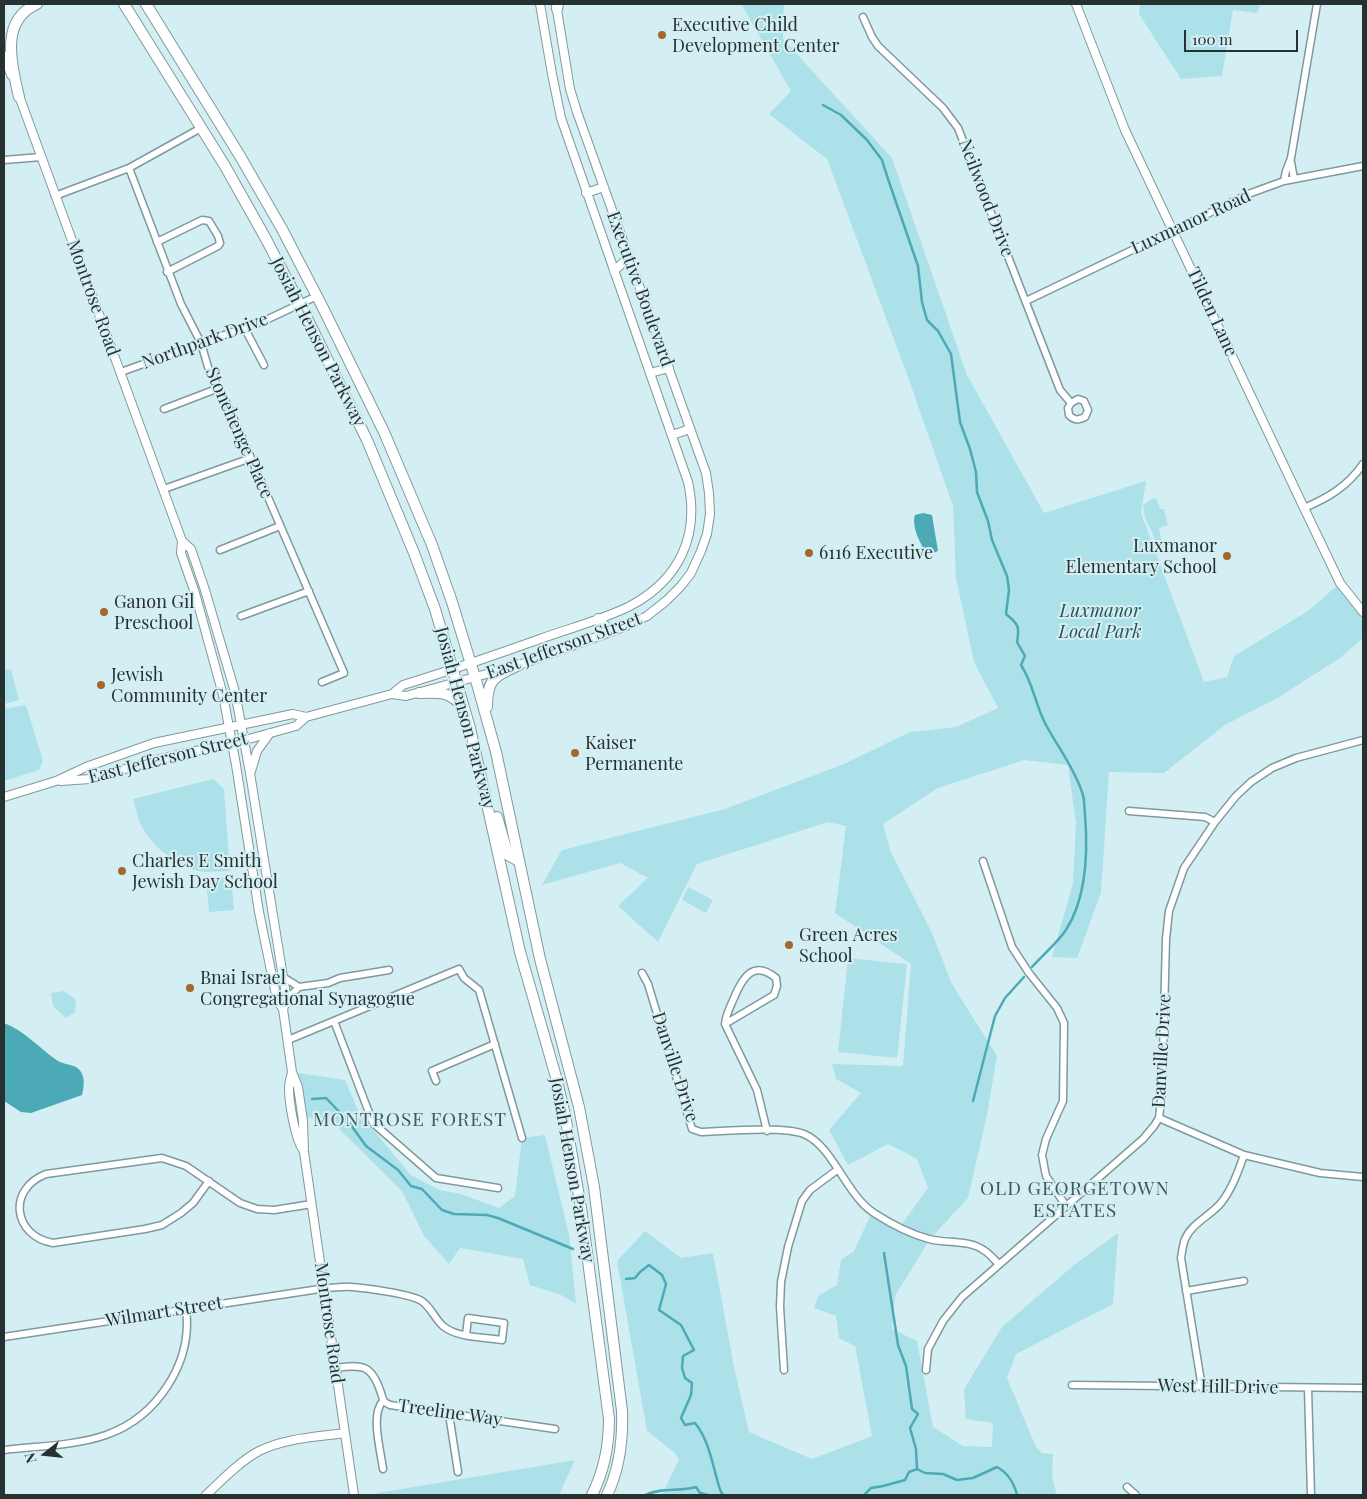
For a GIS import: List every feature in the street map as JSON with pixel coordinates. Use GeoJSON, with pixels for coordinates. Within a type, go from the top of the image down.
{"type":"FeatureCollection","features":[{"type":"Feature","properties":{"kind":"main road"},"geometry":{"type":"LineString","coordinates":[[19,97],[8,52],[10,25],[20,11],[37,4]]}},
{"type":"Feature","properties":{"kind":"main road","name":"Josiah Henson Parkway"},"geometry":{"type":"LineString","coordinates":[[124,4],[201,128],[266,239],[338,378],[371,449],[414,552],[454,669],[486,794],[517,938],[556,1077],[575,1166],[609,1419],[606,1453],[601,1474],[593,1494]]}},
{"type":"Feature","properties":{"kind":"main road","name":"Josiah Henson Parkway"},"geometry":{"type":"LineString","coordinates":[[146,4],[240,156],[282,229],[384,432],[416,506],[452,602],[476,678],[506,794],[541,966],[578,1100],[594,1187],[622,1411],[620,1447],[616,1470],[606,1495]]}},
{"type":"Feature","properties":{"kind":"main road"},"geometry":{"type":"LineString","coordinates":[[488,720],[490,683],[498,675],[519,665]]}},
{"type":"Feature","properties":{"kind":"main road"},"geometry":{"type":"LineString","coordinates":[[419,693],[438,692],[450,695],[457,699],[465,709]]}},
{"type":"Feature","properties":{"kind":"main road"},"geometry":{"type":"LineString","coordinates":[[486,794],[497,818],[507,851],[510,857],[519,861]]}},
{"type":"Feature","properties":{"kind":"street","name":"Executive Boulevard"},"geometry":{"type":"LineString","coordinates":[[540,4],[554,90],[565,129],[688,482],[692,504],[689,536],[682,558],[676,566]]}},
{"type":"Feature","properties":{"kind":"street","name":"Tilden Lane"},"geometry":{"type":"LineString","coordinates":[[1076,4],[1126,130],[1304,508],[1340,583],[1363,612]]}},
{"type":"Feature","properties":{"kind":"street"},"geometry":{"type":"LineString","coordinates":[[1294,179],[1291,162],[1317,4]]}},
{"type":"Feature","properties":{"kind":"street","name":"Executive Boulevard"},"geometry":{"type":"LineString","coordinates":[[557,5],[570,89],[581,124],[706,473],[710,503],[707,534],[691,573]]}},
{"type":"Feature","properties":{"kind":"street","name":"Neilwood Drive"},"geometry":{"type":"LineString","coordinates":[[863,17],[878,46],[943,108],[958,128],[1060,390],[1070,403]]}},
{"type":"Feature","properties":{"kind":"street","name":"Montrose Road"},"geometry":{"type":"LineString","coordinates":[[4,55],[182,541],[181,553],[195,593],[223,695],[259,912],[276,1000],[283,1009]]}},
{"type":"Feature","properties":{"kind":"street"},"geometry":{"type":"LineString","coordinates":[[565,129],[581,124]]}},
{"type":"Feature","properties":{"kind":"street"},"geometry":{"type":"LineString","coordinates":[[56,196],[129,168],[201,128]]}},
{"type":"Feature","properties":{"kind":"street"},"geometry":{"type":"LineString","coordinates":[[4,160],[41,158]]}},
{"type":"Feature","properties":{"kind":"street"},"geometry":{"type":"LineString","coordinates":[[1284,181],[1286,171],[1291,162]]}},
{"type":"Feature","properties":{"kind":"street","name":"Luxmanor Road"},"geometry":{"type":"LineString","coordinates":[[1026,301],[1250,193],[1284,181],[1363,166]]}},
{"type":"Feature","properties":{"kind":"street","name":"Stonehenge Place"},"geometry":{"type":"LineString","coordinates":[[129,168],[181,304],[201,343],[208,367],[251,458],[344,673],[322,682]]}},
{"type":"Feature","properties":{"kind":"street"},"geometry":{"type":"LineString","coordinates":[[586,193],[604,187]]}},
{"type":"Feature","properties":{"kind":"street"},"geometry":{"type":"LineString","coordinates":[[157,242],[202,220],[209,221],[218,236],[220,243],[218,246],[168,272]]}},
{"type":"Feature","properties":{"kind":"street"},"geometry":{"type":"LineString","coordinates":[[614,271],[629,257]]}},
{"type":"Feature","properties":{"kind":"street","name":"Northpark Drive"},"geometry":{"type":"LineString","coordinates":[[121,372],[266,320],[317,296]]}},
{"type":"Feature","properties":{"kind":"street"},"geometry":{"type":"LineString","coordinates":[[244,327],[264,364]]}},
{"type":"Feature","properties":{"kind":"street"},"geometry":{"type":"LineString","coordinates":[[650,373],[668,368]]}},
{"type":"Feature","properties":{"kind":"street"},"geometry":{"type":"LineString","coordinates":[[164,409],[219,388]]}},
{"type":"Feature","properties":{"kind":"street"},"geometry":{"type":"LineString","coordinates":[[672,434],[690,429]]}},
{"type":"Feature","properties":{"kind":"street"},"geometry":{"type":"LineString","coordinates":[[164,488],[251,458]]}},
{"type":"Feature","properties":{"kind":"street"},"geometry":{"type":"LineString","coordinates":[[1304,508],[1343,487],[1354,477],[1363,464]]}},
{"type":"Feature","properties":{"kind":"street"},"geometry":{"type":"LineString","coordinates":[[220,550],[280,526]]}},
{"type":"Feature","properties":{"kind":"street","name":"Montrose Road"},"geometry":{"type":"LineString","coordinates":[[182,541],[191,549],[206,590],[226,659],[245,740],[283,977],[286,999],[283,1009],[292,1072],[298,1088],[302,1115],[304,1152],[354,1495]]}},
{"type":"Feature","properties":{"kind":"street","name":"East Jefferson Street"},"geometry":{"type":"LineString","coordinates":[[392,694],[403,685],[454,669],[622,609],[642,599],[660,584],[676,566]]}},
{"type":"Feature","properties":{"kind":"street","name":"East Jefferson Street"},"geometry":{"type":"LineString","coordinates":[[56,781],[90,779],[160,759],[270,734],[296,726],[306,717],[392,694],[406,696],[419,693],[519,665],[640,620],[659,607],[678,590],[691,573]]}},
{"type":"Feature","properties":{"kind":"street"},"geometry":{"type":"LineString","coordinates":[[241,616],[309,591]]}},
{"type":"Feature","properties":{"kind":"street"},"geometry":{"type":"LineString","coordinates":[[598,618],[612,632]]}},
{"type":"Feature","properties":{"kind":"street"},"geometry":{"type":"LineString","coordinates":[[598,618],[603,635]]}},
{"type":"Feature","properties":{"kind":"street","name":"East Jefferson Street"},"geometry":{"type":"LineString","coordinates":[[4,797],[56,781],[86,767],[154,743],[293,714],[306,717]]}},
{"type":"Feature","properties":{"kind":"street"},"geometry":{"type":"LineString","coordinates":[[250,773],[257,751],[270,734]]}},
{"type":"Feature","properties":{"kind":"street","name":"Danville Drive"},"geometry":{"type":"LineString","coordinates":[[642,973],[648,984],[692,1128],[701,1132],[767,1131],[798,1132],[806,1135],[815,1141],[828,1155],[852,1191],[872,1212],[899,1229],[930,1239],[971,1244],[985,1251],[999,1264],[1142,1138],[1154,1126],[1158,1118],[1162,1092],[1166,939],[1169,911],[1184,868],[1215,822],[1236,796],[1251,782],[1272,768],[1296,758],[1363,740]]}},
{"type":"Feature","properties":{"kind":"street"},"geometry":{"type":"LineString","coordinates":[[1129,811],[1205,817],[1215,822]]}},
{"type":"Feature","properties":{"kind":"street"},"geometry":{"type":"LineString","coordinates":[[983,861],[1012,947],[1029,973],[1057,1008],[1064,1023],[1062,1100],[1046,1139],[1042,1155],[1046,1176],[1066,1206]]}},
{"type":"Feature","properties":{"kind":"street"},"geometry":{"type":"LineString","coordinates":[[288,1040],[459,969],[464,978],[479,990],[522,1138]]}},
{"type":"Feature","properties":{"kind":"street"},"geometry":{"type":"LineString","coordinates":[[286,999],[299,987],[389,970]]}},
{"type":"Feature","properties":{"kind":"street"},"geometry":{"type":"LineString","coordinates":[[726,1024],[774,995],[777,986],[776,978],[767,971],[758,970],[750,972],[736,992],[726,1014],[726,1024],[757,1090],[767,1131]]}},
{"type":"Feature","properties":{"kind":"street"},"geometry":{"type":"LineString","coordinates":[[283,977],[299,987]]}},
{"type":"Feature","properties":{"kind":"street"},"geometry":{"type":"LineString","coordinates":[[334,1021],[373,1123],[436,1178],[498,1188]]}},
{"type":"Feature","properties":{"kind":"street"},"geometry":{"type":"LineString","coordinates":[[436,1081],[432,1071],[495,1044]]}},
{"type":"Feature","properties":{"kind":"street"},"geometry":{"type":"LineString","coordinates":[[1158,1118],[1244,1155],[1320,1173],[1363,1177]]}},
{"type":"Feature","properties":{"kind":"street"},"geometry":{"type":"LineString","coordinates":[[1202,1388],[1181,1258],[1185,1239],[1195,1225],[1224,1200],[1236,1178],[1244,1155]]}},
{"type":"Feature","properties":{"kind":"street"},"geometry":{"type":"LineString","coordinates":[[209,1181],[193,1203],[181,1214],[162,1225],[53,1243],[43,1241],[31,1234],[23,1224],[19,1208],[22,1193],[30,1182],[46,1174],[162,1158],[186,1166],[209,1181],[240,1203],[258,1209],[274,1210],[312,1204]]}},
{"type":"Feature","properties":{"kind":"street"},"geometry":{"type":"LineString","coordinates":[[784,1370],[780,1308],[781,1282],[788,1247],[802,1201],[810,1190],[837,1170]]}},
{"type":"Feature","properties":{"kind":"street"},"geometry":{"type":"LineString","coordinates":[[926,1370],[928,1349],[944,1321],[962,1297],[999,1264]]}},
{"type":"Feature","properties":{"kind":"street"},"geometry":{"type":"LineString","coordinates":[[1186,1291],[1244,1281]]}},
{"type":"Feature","properties":{"kind":"street","name":"Wilmart Street"},"geometry":{"type":"LineString","coordinates":[[4,1337],[351,1286],[421,1300],[442,1325],[451,1331],[466,1335],[502,1340],[504,1323],[468,1318],[466,1335]]}},
{"type":"Feature","properties":{"kind":"street"},"geometry":{"type":"LineString","coordinates":[[4,1450],[85,1441],[118,1430],[141,1415],[170,1385],[185,1347],[188,1322],[186,1309]]}},
{"type":"Feature","properties":{"kind":"street","name":"Treeline Way"},"geometry":{"type":"LineString","coordinates":[[336,1368],[360,1366],[367,1369],[375,1380],[383,1401],[390,1405],[556,1429]]}},
{"type":"Feature","properties":{"kind":"street","name":"West Hill Drive"},"geometry":{"type":"LineString","coordinates":[[1072,1385],[1202,1388],[1363,1388]]}},
{"type":"Feature","properties":{"kind":"street"},"geometry":{"type":"LineString","coordinates":[[1308,1388],[1311,1495]]}},
{"type":"Feature","properties":{"kind":"street"},"geometry":{"type":"LineString","coordinates":[[383,1401],[378,1407],[376,1420],[383,1469]]}},
{"type":"Feature","properties":{"kind":"street"},"geometry":{"type":"LineString","coordinates":[[449,1414],[458,1472]]}},
{"type":"Feature","properties":{"kind":"street"},"geometry":{"type":"LineString","coordinates":[[206,1495],[236,1468],[259,1451],[283,1442],[345,1433]]}},
{"type":"Feature","properties":{"kind":"street"},"geometry":{"type":"LineString","coordinates":[[1127,1487],[1136,1495]]}},
{"type":"Feature","properties":{"kind":"green space","name":"Luxmanor Local Park"},"geometry":{"type":"Polygon","coordinates":[[[741,4],[784,4],[783,39],[892,158],[967,375],[1044,513],[1146,481],[1141,513],[1204,682],[1227,677],[1234,656],[1308,611],[1340,583],[1363,612],[1363,638],[1340,658],[1279,697],[1225,725],[1164,773],[1109,772],[1101,893],[1077,958],[1052,957],[1073,883],[1076,824],[1068,765],[1024,760],[938,788],[883,824],[891,852],[931,931],[952,984],[997,1056],[987,1115],[968,1198],[930,1239],[895,1296],[892,1329],[917,1341],[933,1427],[963,1446],[992,1447],[993,1423],[966,1419],[964,1389],[1002,1327],[1074,1265],[1118,1233],[1113,1304],[1016,1354],[1007,1378],[1036,1447],[1042,1453],[1053,1454],[1052,1477],[1057,1495],[662,1495],[679,1459],[675,1453],[647,1431],[617,1261],[645,1231],[681,1258],[713,1253],[734,1367],[749,1432],[812,1459],[872,1436],[855,1346],[839,1338],[836,1316],[814,1308],[818,1296],[837,1285],[841,1260],[854,1251],[872,1212],[899,1228],[928,1188],[917,1159],[888,1144],[848,1165],[829,1130],[861,1093],[836,1079],[832,1064],[903,1066],[911,964],[835,913],[846,826],[828,822],[697,864],[658,942],[618,906],[648,878],[620,863],[542,885],[562,850],[725,809],[844,764],[910,732],[956,727],[998,708],[974,662],[956,578],[953,506],[908,377],[827,159],[769,114],[791,91],[741,4]]]}},
{"type":"Feature","properties":{"kind":"green space"},"geometry":{"type":"Polygon","coordinates":[[[1140,4],[1260,4],[1258,13],[1233,10],[1222,76],[1181,79],[1139,14],[1140,4]]]}},
{"type":"Feature","properties":{"kind":"green space"},"geometry":{"type":"Polygon","coordinates":[[[1156,498],[1160,509],[1164,509],[1168,525],[1159,528],[1164,551],[1157,552],[1143,506],[1151,499],[1156,498]]]}},
{"type":"Feature","properties":{"kind":"green space"},"geometry":{"type":"Polygon","coordinates":[[[11,669],[19,700],[4,704],[4,670],[11,669]]]}},
{"type":"Feature","properties":{"kind":"green space"},"geometry":{"type":"Polygon","coordinates":[[[26,705],[43,761],[39,770],[4,781],[4,709],[26,705]]]}},
{"type":"Feature","properties":{"kind":"green space"},"geometry":{"type":"Polygon","coordinates":[[[213,779],[224,789],[230,871],[206,872],[187,867],[170,858],[148,837],[138,818],[133,799],[213,779]]]}},
{"type":"Feature","properties":{"kind":"green space"},"geometry":{"type":"Polygon","coordinates":[[[231,877],[234,910],[209,912],[206,880],[231,877]]]}},
{"type":"Feature","properties":{"kind":"green space"},"geometry":{"type":"Polygon","coordinates":[[[688,887],[713,900],[706,913],[682,900],[688,887]]]}},
{"type":"Feature","properties":{"kind":"green space"},"geometry":{"type":"Polygon","coordinates":[[[848,958],[907,964],[897,1058],[838,1052],[848,958]]]}},
{"type":"Feature","properties":{"kind":"green space"},"geometry":{"type":"Polygon","coordinates":[[[64,991],[76,1000],[75,1012],[66,1018],[53,1006],[51,993],[64,991]]]}},
{"type":"Feature","properties":{"kind":"green space"},"geometry":{"type":"Polygon","coordinates":[[[292,1072],[345,1080],[359,1113],[411,1175],[439,1190],[461,1194],[499,1208],[515,1196],[522,1138],[545,1135],[569,1235],[576,1304],[559,1294],[530,1285],[523,1259],[460,1248],[449,1264],[424,1236],[402,1191],[338,1128],[302,1115],[292,1072]]]}},
{"type":"Feature","properties":{"kind":"green space"},"geometry":{"type":"Polygon","coordinates":[[[575,1460],[559,1495],[378,1495],[377,1493],[575,1460]]]}},
{"type":"Feature","properties":{"kind":"shaded area"},"geometry":{"type":"Polygon","coordinates":[[[923,513],[932,515],[938,551],[929,555],[920,542],[914,525],[915,515],[923,513]]]}},
{"type":"Feature","properties":{"kind":"shaded area"},"geometry":{"type":"Polygon","coordinates":[[[4,1023],[25,1035],[58,1061],[79,1069],[84,1080],[82,1095],[31,1113],[21,1112],[4,1101],[4,1023]]]}},
{"type":"Feature","properties":{"kind":"waterway"},"geometry":{"type":"LineString","coordinates":[[823,105],[841,115],[867,140],[882,160],[918,266],[922,302],[927,320],[938,331],[951,354],[960,422],[976,472],[977,492],[988,521],[992,540],[1007,576],[1009,590],[1006,614],[1017,626],[1017,642],[1025,656],[1021,665],[1029,680],[1042,718],[1070,766],[1083,795],[1086,859],[1078,903],[1066,930],[1032,967]]}},
{"type":"Feature","properties":{"kind":"waterway"},"geometry":{"type":"LineString","coordinates":[[973,1101],[995,1016],[1005,998],[1024,977]]}},
{"type":"Feature","properties":{"kind":"waterway"},"geometry":{"type":"LineString","coordinates":[[312,1099],[326,1098],[348,1121],[366,1146],[398,1170],[411,1186],[422,1189],[442,1210],[454,1214],[487,1215],[498,1218],[573,1249]]}},
{"type":"Feature","properties":{"kind":"waterway"},"geometry":{"type":"LineString","coordinates":[[884,1253],[898,1345],[906,1366],[912,1409],[918,1414],[910,1428],[916,1449],[917,1469]]}},
{"type":"Feature","properties":{"kind":"waterway"},"geometry":{"type":"LineString","coordinates":[[626,1279],[635,1278],[649,1265],[662,1275],[666,1284],[659,1310],[681,1325],[694,1350],[683,1356],[682,1368],[685,1378],[692,1383],[691,1395],[681,1418],[685,1425],[695,1423],[702,1434],[723,1495]]}},
{"type":"Feature","properties":{"kind":"waterway"},"geometry":{"type":"LineString","coordinates":[[864,1495],[871,1488],[905,1480],[909,1472],[917,1469],[925,1473],[943,1474],[957,1480],[973,1478],[997,1467],[1010,1479],[1017,1495]]}},
{"type":"Feature","properties":{"kind":"waterway"},"geometry":{"type":"LineString","coordinates":[[645,1495],[657,1491],[696,1487],[700,1493],[708,1495]]}},
{"type":"Feature","properties":{"kind":"place","name":"Executive Child Development Center"},"geometry":{"type":"Point","coordinates":[662,35]}},
{"type":"Feature","properties":{"kind":"place","name":"6116 Executive"},"geometry":{"type":"Point","coordinates":[809,553]}},
{"type":"Feature","properties":{"kind":"place","name":"Luxmanor Elementary School"},"geometry":{"type":"Point","coordinates":[1227,556]}},
{"type":"Feature","properties":{"kind":"place","name":"Ganon Gil Preschool"},"geometry":{"type":"Point","coordinates":[104,612]}},
{"type":"Feature","properties":{"kind":"place","name":"Jewish Community Center"},"geometry":{"type":"Point","coordinates":[101,685]}},
{"type":"Feature","properties":{"kind":"place","name":"Kaiser Permanente"},"geometry":{"type":"Point","coordinates":[575,753]}},
{"type":"Feature","properties":{"kind":"place","name":"Charles E Smith Jewish Day School"},"geometry":{"type":"Point","coordinates":[122,871]}},
{"type":"Feature","properties":{"kind":"place","name":"Green Acres School"},"geometry":{"type":"Point","coordinates":[789,945]}},
{"type":"Feature","properties":{"kind":"place","name":"Bnai Israel Congregational Synagogue"},"geometry":{"type":"Point","coordinates":[190,988]}},
{"type":"Feature","properties":{"kind":"district","name":"MONTROSE FOREST"},"geometry":{"type":"Point","coordinates":[410,1120]}},
{"type":"Feature","properties":{"kind":"district","name":"OLD GEORGETOWN ESTATES"},"geometry":{"type":"Point","coordinates":[1075,1200]}}]}
